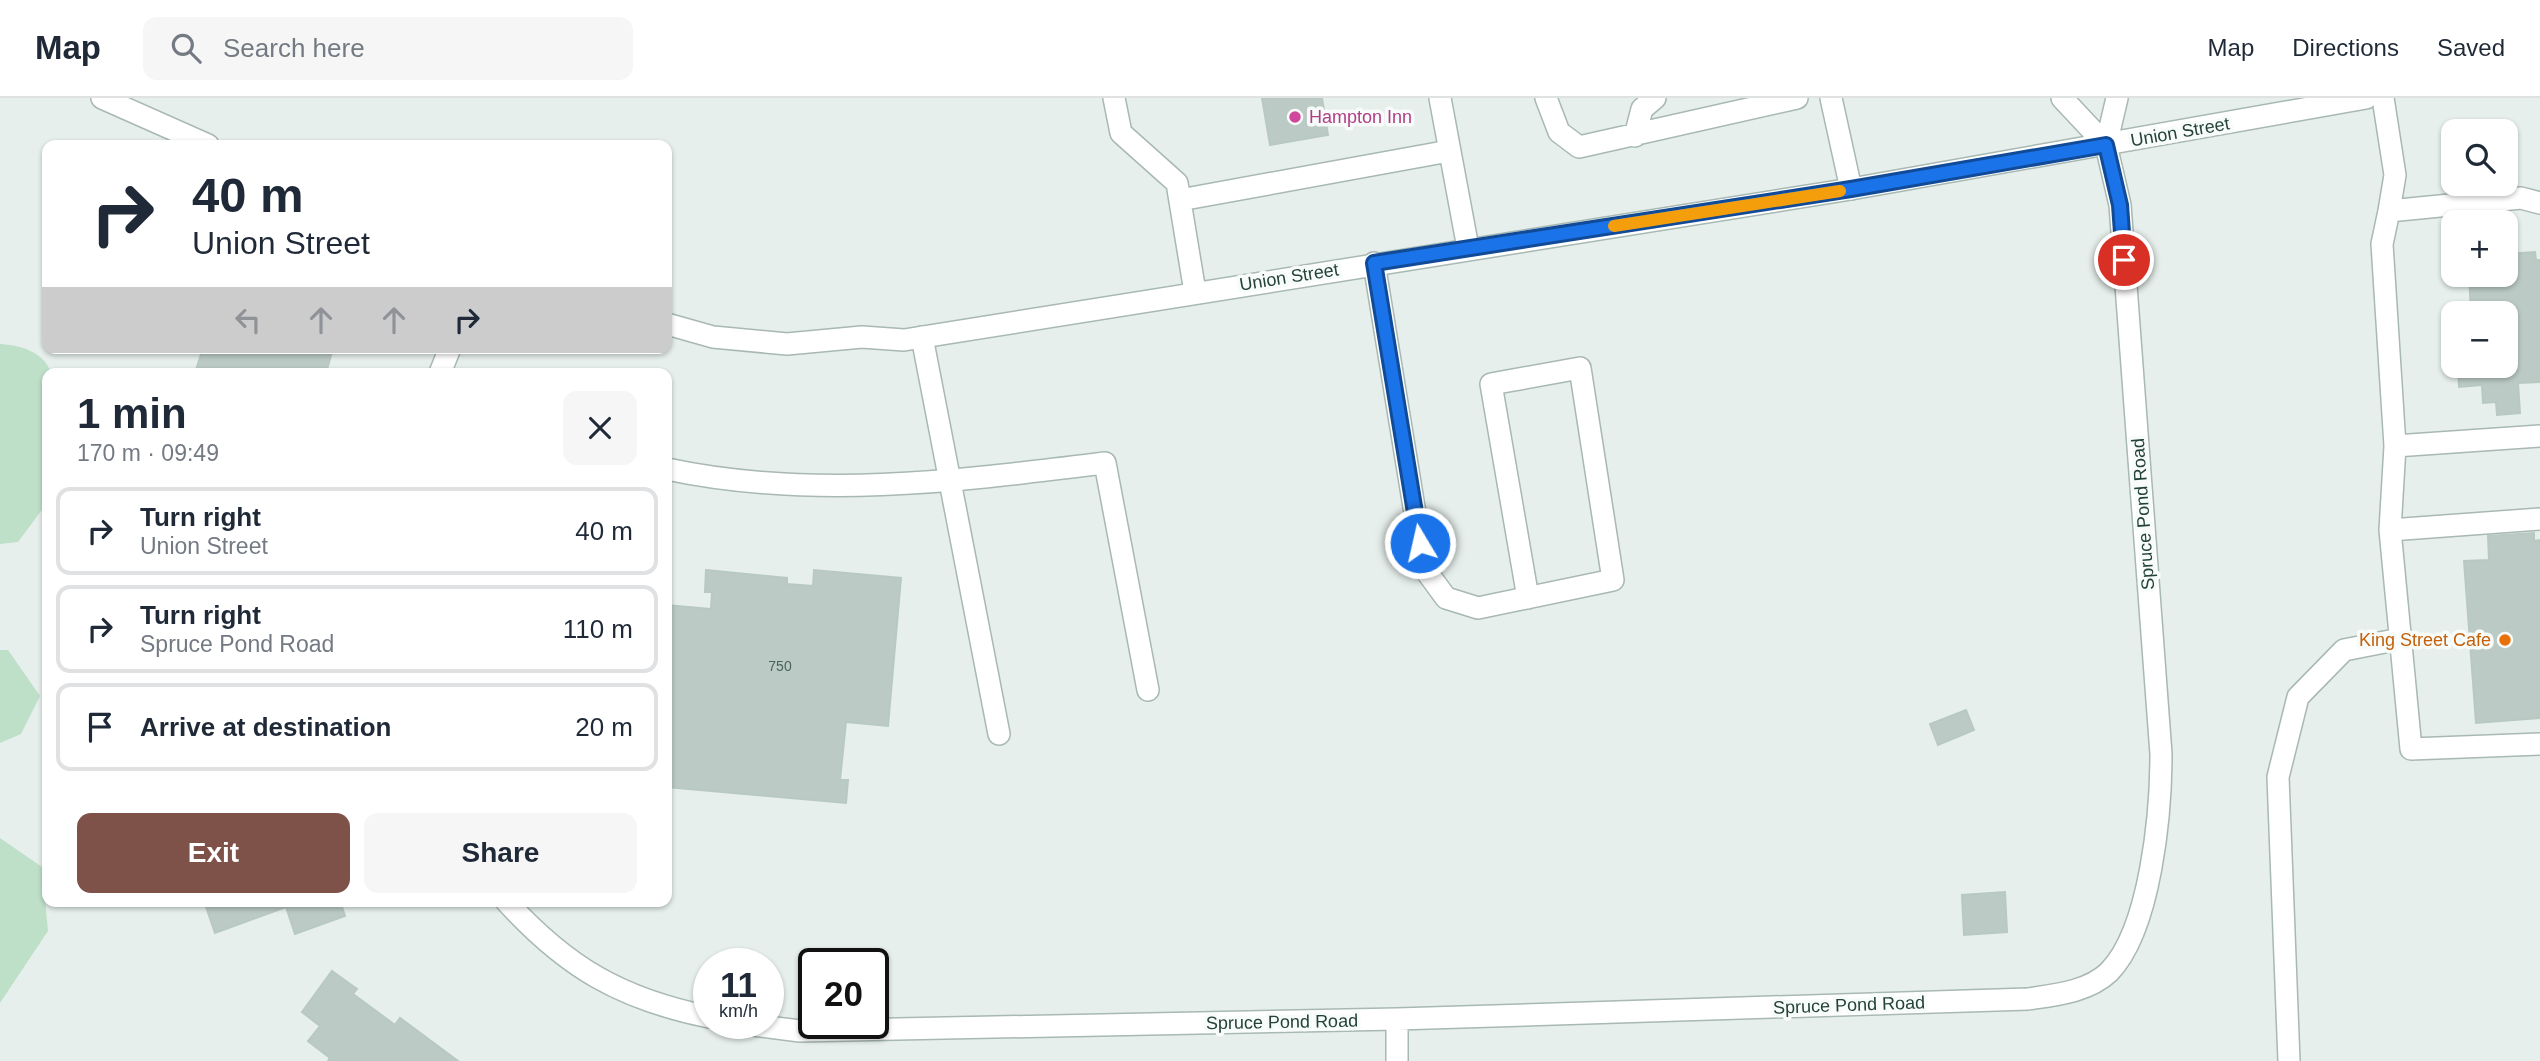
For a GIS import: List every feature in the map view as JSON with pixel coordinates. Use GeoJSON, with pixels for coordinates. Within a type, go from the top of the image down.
{"type":"FeatureCollection","features":[{"type":"Feature","properties":{"kind":"street"},"geometry":{"type":"LineString","coordinates":[[102,98],[197,140]]}},
{"type":"Feature","properties":{"kind":"street"},"geometry":{"type":"LineString","coordinates":[[1114,98],[1121,133],[1177,183],[1195,292]]}},
{"type":"Feature","properties":{"kind":"street"},"geometry":{"type":"LineString","coordinates":[[1440,98],[1468,248]]}},
{"type":"Feature","properties":{"kind":"street"},"geometry":{"type":"LineString","coordinates":[[1546,98],[1559,132],[1579,148],[1797,98]]}},
{"type":"Feature","properties":{"kind":"street"},"geometry":{"type":"LineString","coordinates":[[1635,136],[1642,109],[1655,98]]}},
{"type":"Feature","properties":{"kind":"street"},"geometry":{"type":"LineString","coordinates":[[1831,98],[1851,189]]}},
{"type":"Feature","properties":{"kind":"street"},"geometry":{"type":"LineString","coordinates":[[2062,98],[2106,145]]}},
{"type":"Feature","properties":{"kind":"street"},"geometry":{"type":"LineString","coordinates":[[2106,145],[2117,98]]}},
{"type":"Feature","properties":{"kind":"street","name":"Union Street"},"geometry":{"type":"LineString","coordinates":[[672,325],[713,337],[787,344],[862,337],[904,340],[1851,189],[2366,98]]}},
{"type":"Feature","properties":{"kind":"street"},"geometry":{"type":"LineString","coordinates":[[2383,98],[2395,175],[2382,244],[2395,446],[2390,530],[2411,749],[2540,744]]}},
{"type":"Feature","properties":{"kind":"street","name":"Spruce Pond Road"},"geometry":{"type":"LineString","coordinates":[[784,1029],[800,1031],[1397,1019],[2028,999],[2065,994],[2108,973],[2122,955],[2133,932],[2153,852],[2161,808],[2161,781],[2120,205],[2106,145]]}},
{"type":"Feature","properties":{"kind":"street"},"geometry":{"type":"LineString","coordinates":[[1180,200],[1448,151]]}},
{"type":"Feature","properties":{"kind":"street"},"geometry":{"type":"LineString","coordinates":[[2389,211],[2521,198],[2540,203]]}},
{"type":"Feature","properties":{"kind":"street"},"geometry":{"type":"LineString","coordinates":[[1374,263],[1424,568],[1446,598],[1478,608],[1528,598],[1614,580],[1580,368],[1491,384],[1528,598]]}},
{"type":"Feature","properties":{"kind":"street"},"geometry":{"type":"LineString","coordinates":[[922,337],[999,734]]}},
{"type":"Feature","properties":{"kind":"street"},"geometry":{"type":"LineString","coordinates":[[2395,446],[2540,436]]}},
{"type":"Feature","properties":{"kind":"street"},"geometry":{"type":"LineString","coordinates":[[672,470],[817,487],[950,483],[1105,463],[1148,690]]}},
{"type":"Feature","properties":{"kind":"street"},"geometry":{"type":"LineString","coordinates":[[2390,530],[2540,519]]}},
{"type":"Feature","properties":{"kind":"street"},"geometry":{"type":"LineString","coordinates":[[2289,1061],[2278,777],[2298,697],[2344,650],[2400,639]]}},
{"type":"Feature","properties":{"kind":"street"},"geometry":{"type":"LineString","coordinates":[[512,907],[567,958],[606,984],[640,1000],[693,1013]]}},
{"type":"Feature","properties":{"kind":"street"},"geometry":{"type":"LineString","coordinates":[[1397,1019],[1397,1061]]}},
{"type":"Feature","properties":{"kind":"green space"},"geometry":{"type":"Polygon","coordinates":[[[0,344],[23,348],[37,354],[49,368],[42,368],[42,510],[18,542],[0,544],[0,344]]]}},
{"type":"Feature","properties":{"kind":"green space"},"geometry":{"type":"Polygon","coordinates":[[[0,650],[8,650],[40,696],[21,734],[0,743],[0,650]]]}},
{"type":"Feature","properties":{"kind":"green space"},"geometry":{"type":"Polygon","coordinates":[[[0,838],[42,867],[42,907],[46,907],[48,931],[0,1003],[0,838]]]}},
{"type":"Feature","properties":{"kind":"building","name":"Hampton Inn"},"geometry":{"type":"Polygon","coordinates":[[[1262,98],[1322,98],[1328,135],[1270,145],[1262,98]]]}},
{"type":"Feature","properties":{"kind":"building"},"geometry":{"type":"Polygon","coordinates":[[[2535,252],[2536,260],[2540,260],[2540,382],[2518,383],[2520,413],[2497,415],[2496,402],[2483,403],[2482,385],[2459,387],[2459,378],[2518,378],[2518,301],[2470,301],[2470,287],[2518,287],[2518,253],[2535,252]]]}},
{"type":"Feature","properties":{"kind":"building"},"geometry":{"type":"Polygon","coordinates":[[[201,354],[331,354],[327,368],[197,368],[201,354]]]}},
{"type":"Feature","properties":{"kind":"building","name":"King Street Cafe"},"geometry":{"type":"Polygon","coordinates":[[[2534,533],[2534,541],[2540,540],[2540,718],[2476,723],[2464,561],[2489,560],[2488,536],[2534,533]]]}},
{"type":"Feature","properties":{"kind":"building"},"geometry":{"type":"Polygon","coordinates":[[[706,570],[787,578],[787,584],[813,586],[814,570],[901,578],[888,726],[846,722],[840,780],[848,780],[846,803],[672,787],[672,605],[711,609],[712,592],[705,592],[706,570]]]}},
{"type":"Feature","properties":{"kind":"building"},"geometry":{"type":"Polygon","coordinates":[[[1966,710],[1974,730],[1938,745],[1930,724],[1966,710]]]}},
{"type":"Feature","properties":{"kind":"building"},"geometry":{"type":"Polygon","coordinates":[[[2005,892],[2007,932],[1964,935],[1962,895],[2005,892]]]}},
{"type":"Feature","properties":{"kind":"building"},"geometry":{"type":"Polygon","coordinates":[[[206,907],[286,907],[215,933],[206,907]]]}},
{"type":"Feature","properties":{"kind":"building"},"geometry":{"type":"Polygon","coordinates":[[[286,907],[342,907],[345,916],[295,934],[286,907]]]}},
{"type":"Feature","properties":{"kind":"building"},"geometry":{"type":"Polygon","coordinates":[[[332,971],[357,989],[353,994],[395,1025],[400,1018],[458,1061],[328,1061],[330,1058],[308,1041],[320,1026],[302,1012],[332,971]]]}},
{"type":"Feature","properties":{"kind":"slow traffic"},"geometry":{"type":"LineString","coordinates":[[1614,226],[1840,191]]}},
{"type":"Feature","properties":{"kind":"place","name":"Hampton Inn"},"geometry":{"type":"Point","coordinates":[1295,117]}},
{"type":"Feature","properties":{"kind":"place","name":"King Street Cafe"},"geometry":{"type":"Point","coordinates":[2505,640]}},
{"type":"Feature","properties":{"kind":"route"},"geometry":{"type":"LineString","coordinates":[[1420,543],[1374,263],[1851,189],[2106,145],[2120,205],[2124,260]]}}]}
